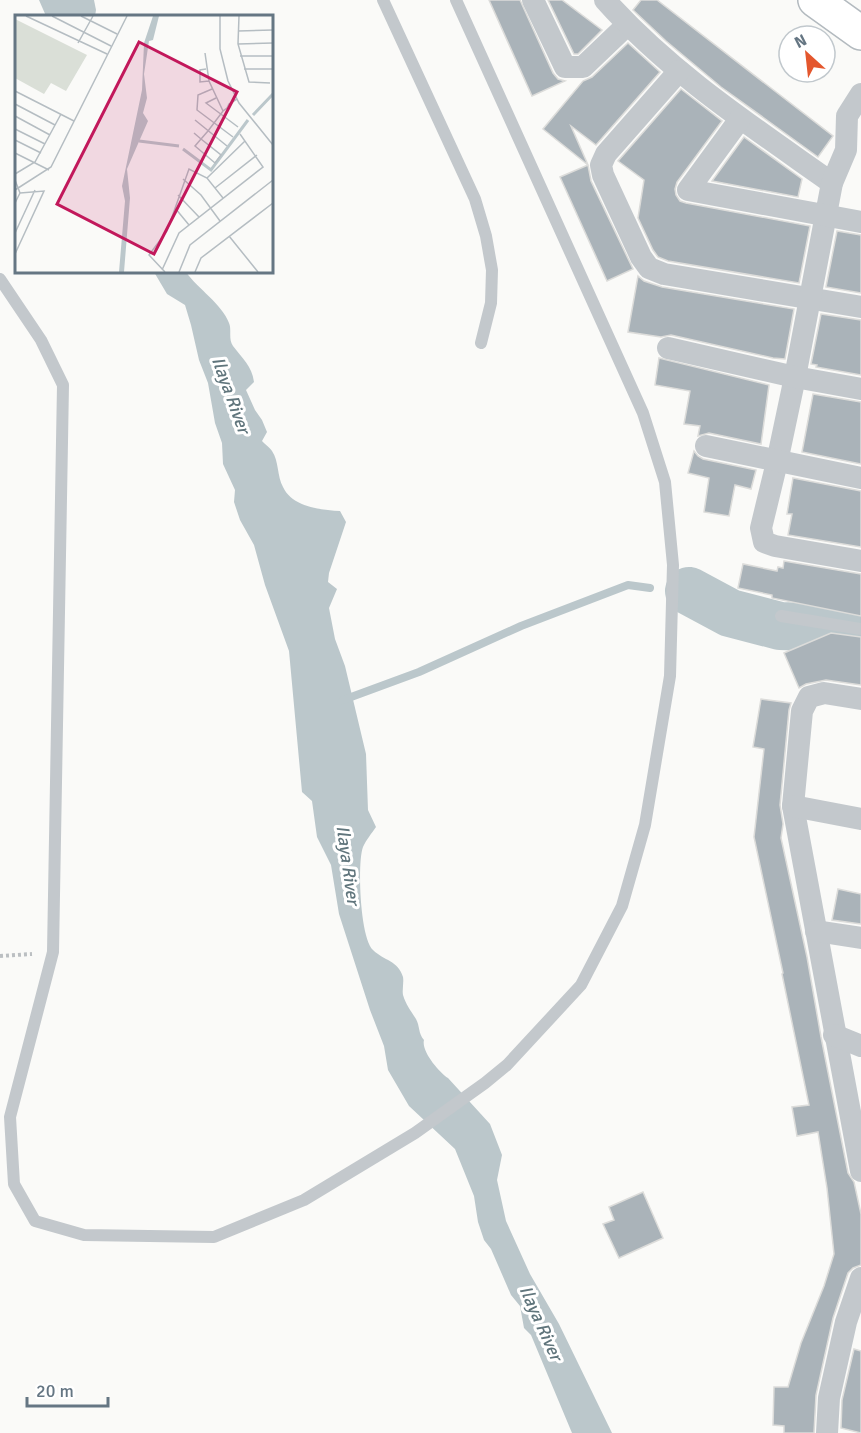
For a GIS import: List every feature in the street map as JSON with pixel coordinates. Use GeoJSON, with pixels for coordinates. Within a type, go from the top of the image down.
{"type":"FeatureCollection","features":[{"type":"Feature","properties":{"kind":"main road"},"geometry":{"type":"LineString","coordinates":[[815,0],[861,33]]}},
{"type":"Feature","properties":{"kind":"street"},"geometry":{"type":"LineString","coordinates":[[533,0],[566,67],[583,67],[627,25]]}},
{"type":"Feature","properties":{"kind":"street"},"geometry":{"type":"LineString","coordinates":[[604,0],[627,25],[679,71],[740,119],[832,183]]}},
{"type":"Feature","properties":{"kind":"street"},"geometry":{"type":"LineString","coordinates":[[679,71],[606,154],[601,165],[603,175],[641,257],[649,268],[664,274],[861,307]]}},
{"type":"Feature","properties":{"kind":"street"},"geometry":{"type":"LineString","coordinates":[[861,94],[847,116],[853,145],[832,183],[795,377],[761,528],[764,542],[775,546],[861,561]]}},
{"type":"Feature","properties":{"kind":"street"},"geometry":{"type":"LineString","coordinates":[[740,119],[688,190],[861,222]]}},
{"type":"Feature","properties":{"kind":"street"},"geometry":{"type":"LineString","coordinates":[[668,348],[795,377],[861,389]]}},
{"type":"Feature","properties":{"kind":"street"},"geometry":{"type":"LineString","coordinates":[[706,446],[861,478]]}},
{"type":"Feature","properties":{"kind":"street"},"geometry":{"type":"LineString","coordinates":[[861,699],[825,693],[809,698],[802,711],[793,806],[861,1172]]}},
{"type":"Feature","properties":{"kind":"street"},"geometry":{"type":"LineString","coordinates":[[793,806],[861,819]]}},
{"type":"Feature","properties":{"kind":"street"},"geometry":{"type":"LineString","coordinates":[[816,931],[861,938]]}},
{"type":"Feature","properties":{"kind":"street"},"geometry":{"type":"LineString","coordinates":[[834,1035],[861,1046]]}},
{"type":"Feature","properties":{"kind":"street"},"geometry":{"type":"LineString","coordinates":[[827,1433],[829,1398],[846,1322],[861,1278]]}},
{"type":"Feature","properties":{"kind":"lane"},"geometry":{"type":"LineString","coordinates":[[383,0],[475,199],[486,236],[492,270],[491,303],[481,343]]}},
{"type":"Feature","properties":{"kind":"lane"},"geometry":{"type":"LineString","coordinates":[[0,279],[41,340],[63,385],[53,952],[10,1117],[14,1184],[35,1221],[84,1235],[214,1237],[304,1200],[415,1132],[507,1065],[581,985],[622,906],[645,825],[670,676],[673,565],[665,482],[643,413],[456,0]]}},
{"type":"Feature","properties":{"kind":"lane"},"geometry":{"type":"LineString","coordinates":[[781,615],[861,629]]}},
{"type":"Feature","properties":{"kind":"path"},"geometry":{"type":"LineString","coordinates":[[0,956],[53,952]]}},
{"type":"Feature","properties":{"kind":"water"},"geometry":{"type":"Polygon","coordinates":[[[39,0],[94,0],[95,15],[46,15],[39,0]]]}},
{"type":"Feature","properties":{"kind":"water","name":"Ilaya River"},"geometry":{"type":"Polygon","coordinates":[[[155,273],[187,273],[221,309],[229,323],[233,346],[251,371],[254,382],[246,390],[267,432],[262,441],[274,455],[287,494],[308,506],[340,511],[346,522],[329,573],[328,582],[337,589],[329,608],[366,754],[368,810],[376,827],[364,844],[361,856],[360,883],[365,931],[373,950],[401,971],[404,999],[417,1022],[425,1050],[432,1061],[490,1124],[502,1155],[497,1180],[506,1221],[530,1274],[559,1324],[612,1433],[572,1433],[531,1335],[524,1328],[520,1306],[511,1295],[491,1249],[484,1240],[478,1222],[474,1196],[455,1149],[409,1106],[388,1070],[384,1046],[339,914],[331,865],[317,837],[312,801],[302,792],[289,651],[265,585],[254,545],[240,520],[234,502],[235,490],[223,464],[222,443],[215,423],[208,383],[199,360],[185,305],[167,294],[155,273]]]}},
{"type":"Feature","properties":{"kind":"building"},"geometry":{"type":"Polygon","coordinates":[[[489,0],[520,0],[553,73],[558,79],[565,81],[532,96],[489,0]]]}},
{"type":"Feature","properties":{"kind":"building"},"geometry":{"type":"Polygon","coordinates":[[[548,0],[562,0],[602,30],[578,54],[574,54],[548,0]]]}},
{"type":"Feature","properties":{"kind":"building"},"geometry":{"type":"Polygon","coordinates":[[[641,0],[657,0],[833,136],[818,157],[721,87],[666,41],[633,10],[641,0]]]}},
{"type":"Feature","properties":{"kind":"building"},"geometry":{"type":"Polygon","coordinates":[[[628,43],[660,72],[596,145],[571,126],[588,165],[543,129],[583,81],[592,77],[628,43]]]}},
{"type":"Feature","properties":{"kind":"building"},"geometry":{"type":"Polygon","coordinates":[[[681,89],[722,121],[677,182],[676,195],[680,201],[686,203],[810,226],[799,283],[668,261],[658,257],[653,250],[638,218],[644,180],[618,161],[681,89]]]}},
{"type":"Feature","properties":{"kind":"building"},"geometry":{"type":"Polygon","coordinates":[[[744,137],[802,179],[798,197],[712,181],[744,137]]]}},
{"type":"Feature","properties":{"kind":"building"},"geometry":{"type":"Polygon","coordinates":[[[588,165],[591,181],[633,269],[607,281],[560,177],[588,165]]]}},
{"type":"Feature","properties":{"kind":"building"},"geometry":{"type":"Polygon","coordinates":[[[837,231],[861,235],[861,293],[826,287],[837,231]]]}},
{"type":"Feature","properties":{"kind":"building"},"geometry":{"type":"Polygon","coordinates":[[[638,276],[644,281],[662,287],[794,309],[785,359],[671,335],[661,337],[628,332],[638,276]]]}},
{"type":"Feature","properties":{"kind":"building"},"geometry":{"type":"Polygon","coordinates":[[[821,314],[861,320],[861,375],[816,367],[817,365],[811,364],[821,314]]]}},
{"type":"Feature","properties":{"kind":"building"},"geometry":{"type":"Polygon","coordinates":[[[659,358],[769,385],[761,444],[709,433],[698,436],[700,426],[684,424],[690,391],[655,385],[659,358]]]}},
{"type":"Feature","properties":{"kind":"building"},"geometry":{"type":"Polygon","coordinates":[[[813,394],[861,402],[861,464],[802,452],[813,394]]]}},
{"type":"Feature","properties":{"kind":"building"},"geometry":{"type":"Polygon","coordinates":[[[694,451],[703,459],[756,470],[751,489],[735,485],[729,516],[704,512],[709,478],[688,473],[694,451]]]}},
{"type":"Feature","properties":{"kind":"building"},"geometry":{"type":"Polygon","coordinates":[[[793,478],[861,491],[861,547],[788,535],[792,514],[787,514],[793,478]]]}},
{"type":"Feature","properties":{"kind":"building"},"geometry":{"type":"Polygon","coordinates":[[[784,561],[861,574],[861,616],[772,598],[772,595],[738,588],[743,564],[777,571],[778,567],[783,568],[784,561]]]}},
{"type":"Feature","properties":{"kind":"building"},"geometry":{"type":"Polygon","coordinates":[[[831,633],[861,637],[861,685],[826,680],[806,684],[799,688],[784,653],[831,633]]]}},
{"type":"Feature","properties":{"kind":"building"},"geometry":{"type":"Polygon","coordinates":[[[761,699],[791,703],[780,805],[783,824],[781,838],[807,957],[848,1173],[854,1182],[861,1214],[861,1265],[848,1273],[833,1318],[816,1395],[814,1433],[784,1433],[784,1426],[773,1425],[774,1387],[788,1387],[801,1343],[834,1254],[818,1132],[797,1136],[792,1107],[809,1105],[754,837],[764,749],[753,747],[761,699]]]}},
{"type":"Feature","properties":{"kind":"building"},"geometry":{"type":"Polygon","coordinates":[[[838,889],[861,894],[861,924],[832,920],[838,889]]]}},
{"type":"Feature","properties":{"kind":"building"},"geometry":{"type":"Polygon","coordinates":[[[643,1192],[663,1238],[619,1258],[603,1224],[614,1220],[609,1207],[643,1192]]]}},
{"type":"Feature","properties":{"kind":"building"},"geometry":{"type":"Polygon","coordinates":[[[854,1349],[861,1351],[861,1433],[841,1428],[842,1400],[854,1349]]]}},
{"type":"Feature","properties":{"kind":"waterway"},"geometry":{"type":"LineString","coordinates":[[343,700],[419,672],[521,626],[628,585],[650,588]]}},
{"type":"Feature","properties":{"kind":"waterway"},"geometry":{"type":"LineString","coordinates":[[689,591],[730,613],[780,626],[809,627],[861,635]]}}]}
